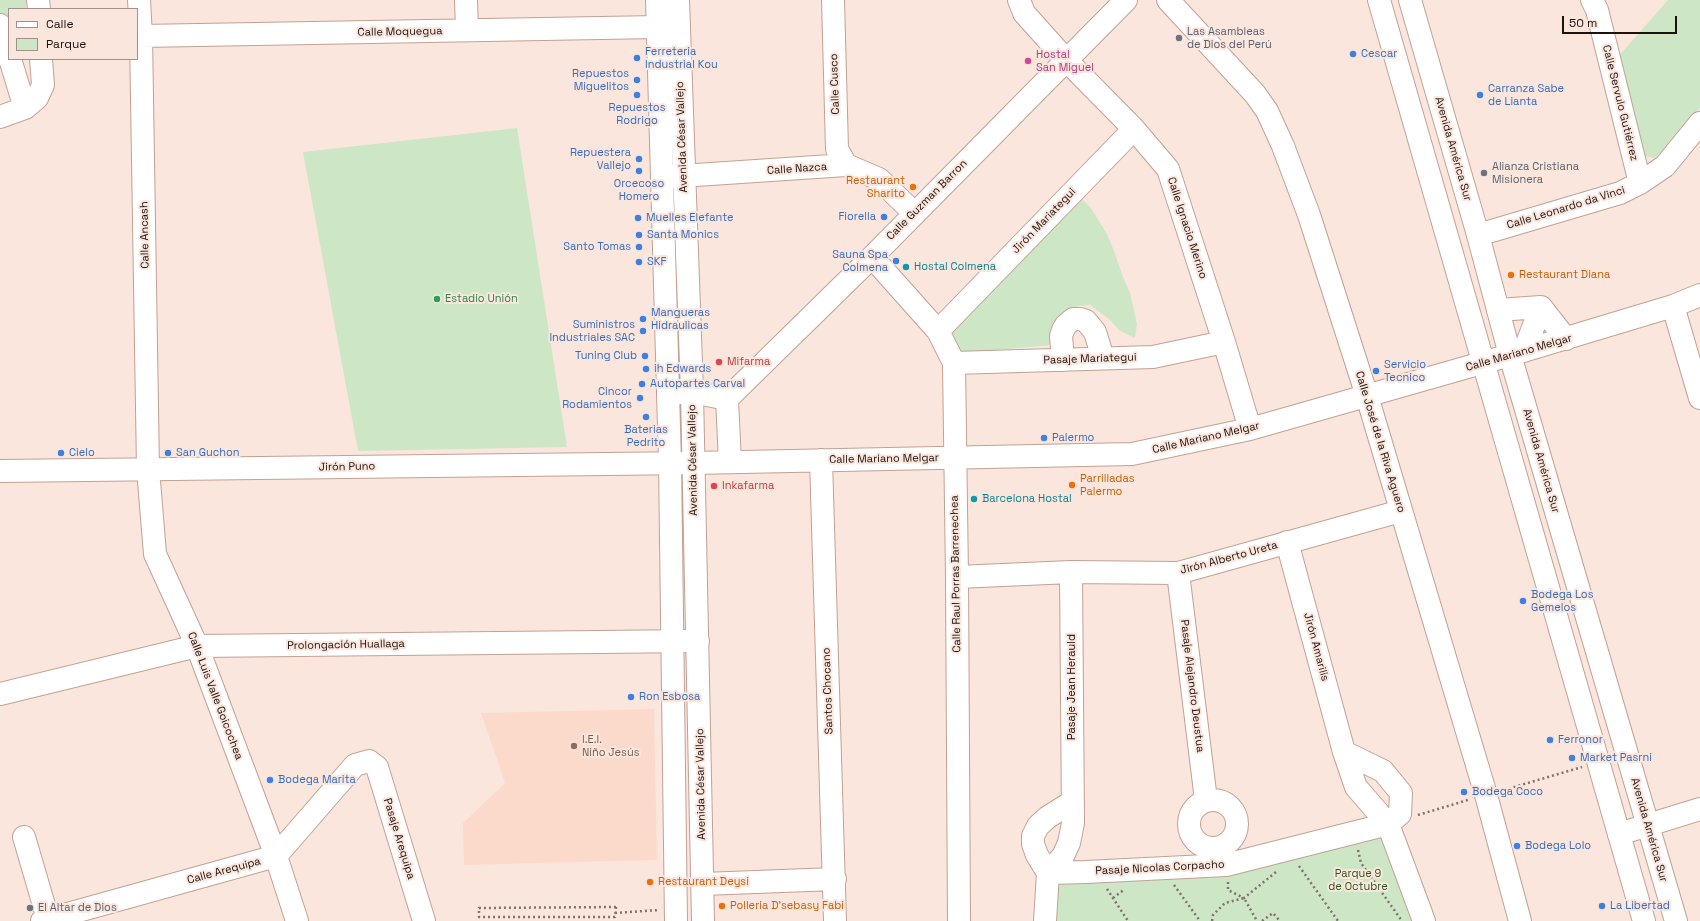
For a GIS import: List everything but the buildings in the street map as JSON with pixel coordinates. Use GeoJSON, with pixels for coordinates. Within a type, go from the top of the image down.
{"type":"FeatureCollection","features":[{"type":"Feature","properties":{"kind":"street","name":"Calle Ancash"},"geometry":{"type":"LineString","coordinates":[[139,0],[142,36],[148,469]]}},
{"type":"Feature","properties":{"kind":"street"},"geometry":{"type":"LineString","coordinates":[[466,0],[467,30]]}},
{"type":"Feature","properties":{"kind":"street","name":"Avenida César Vallejo"},"geometry":{"type":"LineString","coordinates":[[656,0],[692,392],[703,921]]}},
{"type":"Feature","properties":{"kind":"street","name":"Avenida César Vallejo"},"geometry":{"type":"LineString","coordinates":[[676,914],[668,394],[678,0]]}},
{"type":"Feature","properties":{"kind":"street","name":"Calle Cusco"},"geometry":{"type":"LineString","coordinates":[[833,0],[837,149],[846,165]]}},
{"type":"Feature","properties":{"kind":"street","name":"Calle Ignacio Merino"},"geometry":{"type":"LineString","coordinates":[[1018,0],[1024,13],[1066,60],[1134,129],[1168,169],[1224,342],[1250,429]]}},
{"type":"Feature","properties":{"kind":"street","name":"Calle Guzman Barron"},"geometry":{"type":"LineString","coordinates":[[728,399],[872,257],[1126,0]]}},
{"type":"Feature","properties":{"kind":"street","name":"Calle José de la Riva Aguero"},"geometry":{"type":"LineString","coordinates":[[1168,0],[1255,94],[1267,111],[1283,146],[1310,215],[1367,396],[1486,795],[1520,921]]}},
{"type":"Feature","properties":{"kind":"street"},"geometry":{"type":"LineString","coordinates":[[1379,0],[1644,921]]}},
{"type":"Feature","properties":{"kind":"street","name":"Avenida América Sur"},"geometry":{"type":"LineString","coordinates":[[1410,0],[1478,234],[1498,310],[1517,353],[1676,921]]}},
{"type":"Feature","properties":{"kind":"street","name":"Calle Servulo Gutiérrez"},"geometry":{"type":"LineString","coordinates":[[1592,0],[1597,10],[1640,183]]}},
{"type":"Feature","properties":{"kind":"street"},"geometry":{"type":"LineString","coordinates":[[0,26],[8,52]]}},
{"type":"Feature","properties":{"kind":"street","name":"Calle Moquegua"},"geometry":{"type":"LineString","coordinates":[[142,36],[658,28]]}},
{"type":"Feature","properties":{"kind":"street"},"geometry":{"type":"LineString","coordinates":[[10,60],[25,108]]}},
{"type":"Feature","properties":{"kind":"street"},"geometry":{"type":"LineString","coordinates":[[0,117],[25,108],[37,98],[43,85],[41,60]]}},
{"type":"Feature","properties":{"kind":"street","name":"Calle Leonardo da Vinci"},"geometry":{"type":"LineString","coordinates":[[1478,234],[1620,193],[1640,183],[1665,166],[1700,123]]}},
{"type":"Feature","properties":{"kind":"street","name":"Jirón Mariategui"},"geometry":{"type":"LineString","coordinates":[[938,331],[1134,129]]}},
{"type":"Feature","properties":{"kind":"street","name":"Calle Nazca"},"geometry":{"type":"LineString","coordinates":[[673,177],[846,165],[879,179],[914,213]]}},
{"type":"Feature","properties":{"kind":"street","name":"Calle Raul Porras Barrenechea"},"geometry":{"type":"LineString","coordinates":[[872,257],[938,331],[954,363],[959,921]]}},
{"type":"Feature","properties":{"kind":"street","name":"Calle Mariano Melgar"},"geometry":{"type":"LineString","coordinates":[[693,463],[1132,454],[1250,429],[1566,339],[1674,306],[1700,295]]}},
{"type":"Feature","properties":{"kind":"street"},"geometry":{"type":"LineString","coordinates":[[1674,306],[1700,398]]}},
{"type":"Feature","properties":{"kind":"street"},"geometry":{"type":"LineString","coordinates":[[1498,310],[1541,307]]}},
{"type":"Feature","properties":{"kind":"street"},"geometry":{"type":"LineString","coordinates":[[1541,307],[1566,339]]}},
{"type":"Feature","properties":{"kind":"street"},"geometry":{"type":"LineString","coordinates":[[1517,353],[1541,307]]}},
{"type":"Feature","properties":{"kind":"street"},"geometry":{"type":"LineString","coordinates":[[1063,360],[1061,336],[1063,330],[1066,325],[1073,320],[1080,319],[1086,321],[1095,332],[1103,358]]}},
{"type":"Feature","properties":{"kind":"street","name":"Pasaje Mariategui"},"geometry":{"type":"LineString","coordinates":[[954,363],[1153,357],[1224,342]]}},
{"type":"Feature","properties":{"kind":"street"},"geometry":{"type":"LineString","coordinates":[[668,394],[692,392],[728,399],[730,462]]}},
{"type":"Feature","properties":{"kind":"street","name":"Santos Chocano"},"geometry":{"type":"LineString","coordinates":[[821,460],[835,879],[835,921]]}},
{"type":"Feature","properties":{"kind":"street","name":"Jirón Puno"},"geometry":{"type":"LineString","coordinates":[[0,471],[693,463]]}},
{"type":"Feature","properties":{"kind":"street","name":"Calle Luis Valle Goicochea"},"geometry":{"type":"LineString","coordinates":[[148,469],[155,554],[197,646],[276,856],[297,921]]}},
{"type":"Feature","properties":{"kind":"street","name":"Jirón Alberto Ureta"},"geometry":{"type":"LineString","coordinates":[[957,577],[1071,572],[1178,573],[1401,511]]}},
{"type":"Feature","properties":{"kind":"street","name":"Jirón Amarilis"},"geometry":{"type":"LineString","coordinates":[[1288,542],[1344,752],[1356,787],[1388,824],[1424,921]]}},
{"type":"Feature","properties":{"kind":"street","name":"Pasaje Jean Herauld"},"geometry":{"type":"LineString","coordinates":[[1048,873],[1063,856],[1069,843],[1073,823],[1071,572]]}},
{"type":"Feature","properties":{"kind":"street","name":"Pasaje Alejandro Deustua"},"geometry":{"type":"LineString","coordinates":[[1178,573],[1206,800]]}},
{"type":"Feature","properties":{"kind":"street","name":"Prolongación Huallaga"},"geometry":{"type":"LineString","coordinates":[[0,694],[197,646],[698,641]]}},
{"type":"Feature","properties":{"kind":"street"},"geometry":{"type":"LineString","coordinates":[[1344,752],[1383,771],[1401,793],[1400,814],[1388,824]]}},
{"type":"Feature","properties":{"kind":"street","name":"Pasaje Arequipa"},"geometry":{"type":"LineString","coordinates":[[276,856],[355,765],[369,761],[377,767],[424,921]]}},
{"type":"Feature","properties":{"kind":"street"},"geometry":{"type":"LineString","coordinates":[[1045,921],[1048,873],[1035,850],[1033,836],[1038,826],[1048,817],[1072,802]]}},
{"type":"Feature","properties":{"kind":"street"},"geometry":{"type":"LineString","coordinates":[[1619,834],[1700,809]]}},
{"type":"Feature","properties":{"kind":"street","name":"Pasaje Nicolas Corpacho"},"geometry":{"type":"LineString","coordinates":[[1048,873],[1226,865],[1388,824]]}},
{"type":"Feature","properties":{"kind":"street"},"geometry":{"type":"LineString","coordinates":[[24,837],[54,919]]}},
{"type":"Feature","properties":{"kind":"street","name":"Calle Arequipa"},"geometry":{"type":"LineString","coordinates":[[54,919],[276,856]]}},
{"type":"Feature","properties":{"kind":"street"},"geometry":{"type":"LineString","coordinates":[[703,884],[835,879]]}},
{"type":"Feature","properties":{"kind":"path"},"geometry":{"type":"LineString","coordinates":[[1388,824],[1598,762]]}},
{"type":"Feature","properties":{"kind":"path"},"geometry":{"type":"LineString","coordinates":[[1356,844],[1361,863],[1402,921]]}},
{"type":"Feature","properties":{"kind":"path"},"geometry":{"type":"LineString","coordinates":[[1296,862],[1338,921]]}},
{"type":"Feature","properties":{"kind":"path"},"geometry":{"type":"LineString","coordinates":[[1172,882],[1200,921]]}},
{"type":"Feature","properties":{"kind":"path"},"geometry":{"type":"LineString","coordinates":[[1103,884],[1128,921]]}},
{"type":"Feature","properties":{"kind":"path"},"geometry":{"type":"LineString","coordinates":[[1113,898],[1130,886]]}},
{"type":"Feature","properties":{"kind":"path"},"geometry":{"type":"LineString","coordinates":[[1212,921],[1213,915],[1225,903],[1244,898],[1257,921]]}},
{"type":"Feature","properties":{"kind":"path"},"geometry":{"type":"LineString","coordinates":[[616,907],[615,913],[615,918],[478,917],[479,908],[616,907]]}},
{"type":"Feature","properties":{"kind":"path"},"geometry":{"type":"LineString","coordinates":[[615,913],[676,914]]}},
{"type":"Feature","properties":{"kind":"path"},"geometry":{"type":"LineString","coordinates":[[1262,921],[1273,913],[1280,921]]}},
{"type":"Feature","properties":{"kind":"shaded area"},"geometry":{"type":"Polygon","coordinates":[[[654,709],[657,860],[464,865],[463,823],[505,783],[481,713],[654,709]]]}},
{"type":"Feature","properties":{"kind":"green space"},"geometry":{"type":"Polygon","coordinates":[[[0,0],[26,0],[26,8],[8,8],[8,47],[0,16],[0,0]]]}},
{"type":"Feature","properties":{"kind":"green space"},"geometry":{"type":"Polygon","coordinates":[[[1668,0],[1700,0],[1700,108],[1667,151],[1653,158],[1645,156],[1642,152],[1617,58],[1668,0]]]}},
{"type":"Feature","properties":{"kind":"green space","name":"Estadio Unión"},"geometry":{"type":"Polygon","coordinates":[[[517,128],[567,447],[358,451],[303,152],[517,128]]]}},
{"type":"Feature","properties":{"kind":"green space"},"geometry":{"type":"Polygon","coordinates":[[[1079,196],[1091,208],[1107,234],[1114,251],[1130,293],[1137,324],[1135,338],[1120,331],[1109,319],[1090,305],[1078,306],[1066,311],[1054,345],[958,353],[947,325],[1079,196]]]}},
{"type":"Feature","properties":{"kind":"green space","name":"Parque 9 de Octubre"},"geometry":{"type":"Polygon","coordinates":[[[1385,831],[1413,921],[1050,921],[1053,880],[1385,831]]]}},
{"type":"Feature","properties":{"kind":"place","name":"Las Asambleas de Dios del Perú"},"geometry":{"type":"Point","coordinates":[1179,38]}},
{"type":"Feature","properties":{"kind":"place","name":"Cescar"},"geometry":{"type":"Point","coordinates":[1353,54]}},
{"type":"Feature","properties":{"kind":"place","name":"Ferreteria Industrial Kou"},"geometry":{"type":"Point","coordinates":[637,58]}},
{"type":"Feature","properties":{"kind":"place","name":"Hostal San Miguel"},"geometry":{"type":"Point","coordinates":[1028,61]}},
{"type":"Feature","properties":{"kind":"place","name":"Repuestos Miguelitos"},"geometry":{"type":"Point","coordinates":[637,80]}},
{"type":"Feature","properties":{"kind":"place","name":"Repuestos Rodrigo"},"geometry":{"type":"Point","coordinates":[637,95]}},
{"type":"Feature","properties":{"kind":"place","name":"Carranza Sabe de Lianta"},"geometry":{"type":"Point","coordinates":[1480,95]}},
{"type":"Feature","properties":{"kind":"place","name":"Repuestera Vallejo"},"geometry":{"type":"Point","coordinates":[639,159]}},
{"type":"Feature","properties":{"kind":"place","name":"Orcecoso Homero"},"geometry":{"type":"Point","coordinates":[639,171]}},
{"type":"Feature","properties":{"kind":"place","name":"Alianza Cristiana Misionera"},"geometry":{"type":"Point","coordinates":[1484,173]}},
{"type":"Feature","properties":{"kind":"place","name":"Restaurant Sharito"},"geometry":{"type":"Point","coordinates":[913,187]}},
{"type":"Feature","properties":{"kind":"place","name":"Fiorella"},"geometry":{"type":"Point","coordinates":[884,217]}},
{"type":"Feature","properties":{"kind":"place","name":"Muelles Elefante"},"geometry":{"type":"Point","coordinates":[638,218]}},
{"type":"Feature","properties":{"kind":"place","name":"Santa Monics"},"geometry":{"type":"Point","coordinates":[639,235]}},
{"type":"Feature","properties":{"kind":"place","name":"Santo Tomas"},"geometry":{"type":"Point","coordinates":[639,247]}},
{"type":"Feature","properties":{"kind":"place","name":"Sauna Spa Colmena"},"geometry":{"type":"Point","coordinates":[896,261]}},
{"type":"Feature","properties":{"kind":"place","name":"SKF"},"geometry":{"type":"Point","coordinates":[639,262]}},
{"type":"Feature","properties":{"kind":"place","name":"Hostal Colmena"},"geometry":{"type":"Point","coordinates":[906,267]}},
{"type":"Feature","properties":{"kind":"place","name":"Restaurant Diana"},"geometry":{"type":"Point","coordinates":[1511,275]}},
{"type":"Feature","properties":{"kind":"place","name":"Estadio Unión"},"geometry":{"type":"Point","coordinates":[437,299]}},
{"type":"Feature","properties":{"kind":"place","name":"Mangueras Hidraulicas"},"geometry":{"type":"Point","coordinates":[643,319]}},
{"type":"Feature","properties":{"kind":"place","name":"Suministros Industriales SAC"},"geometry":{"type":"Point","coordinates":[643,331]}},
{"type":"Feature","properties":{"kind":"place","name":"Tuning Club"},"geometry":{"type":"Point","coordinates":[645,356]}},
{"type":"Feature","properties":{"kind":"place","name":"Mifarma"},"geometry":{"type":"Point","coordinates":[719,362]}},
{"type":"Feature","properties":{"kind":"place","name":"ih Edwards"},"geometry":{"type":"Point","coordinates":[646,369]}},
{"type":"Feature","properties":{"kind":"place","name":"Servicio Tecnico"},"geometry":{"type":"Point","coordinates":[1376,371]}},
{"type":"Feature","properties":{"kind":"place","name":"Autopartes Carval"},"geometry":{"type":"Point","coordinates":[642,384]}},
{"type":"Feature","properties":{"kind":"place","name":"Cincor Rodamientos"},"geometry":{"type":"Point","coordinates":[640,398]}},
{"type":"Feature","properties":{"kind":"place","name":"Baterias Pedrito"},"geometry":{"type":"Point","coordinates":[646,417]}},
{"type":"Feature","properties":{"kind":"place","name":"Palermo"},"geometry":{"type":"Point","coordinates":[1044,438]}},
{"type":"Feature","properties":{"kind":"place","name":"Cielo"},"geometry":{"type":"Point","coordinates":[61,453]}},
{"type":"Feature","properties":{"kind":"place","name":"San Guchon"},"geometry":{"type":"Point","coordinates":[168,453]}},
{"type":"Feature","properties":{"kind":"place","name":"Parrilladas Palermo"},"geometry":{"type":"Point","coordinates":[1072,485]}},
{"type":"Feature","properties":{"kind":"place","name":"Inkafarma"},"geometry":{"type":"Point","coordinates":[714,486]}},
{"type":"Feature","properties":{"kind":"place","name":"Barcelona Hostal"},"geometry":{"type":"Point","coordinates":[974,499]}},
{"type":"Feature","properties":{"kind":"place","name":"Bodega Los Gemelos"},"geometry":{"type":"Point","coordinates":[1523,601]}},
{"type":"Feature","properties":{"kind":"place","name":"Ron Esbosa"},"geometry":{"type":"Point","coordinates":[631,697]}},
{"type":"Feature","properties":{"kind":"place","name":"Ferronor"},"geometry":{"type":"Point","coordinates":[1550,740]}},
{"type":"Feature","properties":{"kind":"place","name":"I.E.I. Niño Jesús"},"geometry":{"type":"Point","coordinates":[574,746]}},
{"type":"Feature","properties":{"kind":"place","name":"Market Pasrni"},"geometry":{"type":"Point","coordinates":[1572,758]}},
{"type":"Feature","properties":{"kind":"place","name":"Bodega Marita"},"geometry":{"type":"Point","coordinates":[270,780]}},
{"type":"Feature","properties":{"kind":"place","name":"Bodega Coco"},"geometry":{"type":"Point","coordinates":[1464,792]}},
{"type":"Feature","properties":{"kind":"place","name":"Bodega Lolo"},"geometry":{"type":"Point","coordinates":[1517,846]}},
{"type":"Feature","properties":{"kind":"place","name":"Restaurant Deysi"},"geometry":{"type":"Point","coordinates":[650,882]}},
{"type":"Feature","properties":{"kind":"place","name":"Polleria D'sebasy Fabi"},"geometry":{"type":"Point","coordinates":[722,906]}},
{"type":"Feature","properties":{"kind":"place","name":"La Libertad"},"geometry":{"type":"Point","coordinates":[1602,906]}},
{"type":"Feature","properties":{"kind":"place","name":"El Altar de Dios"},"geometry":{"type":"Point","coordinates":[30,908]}}]}
